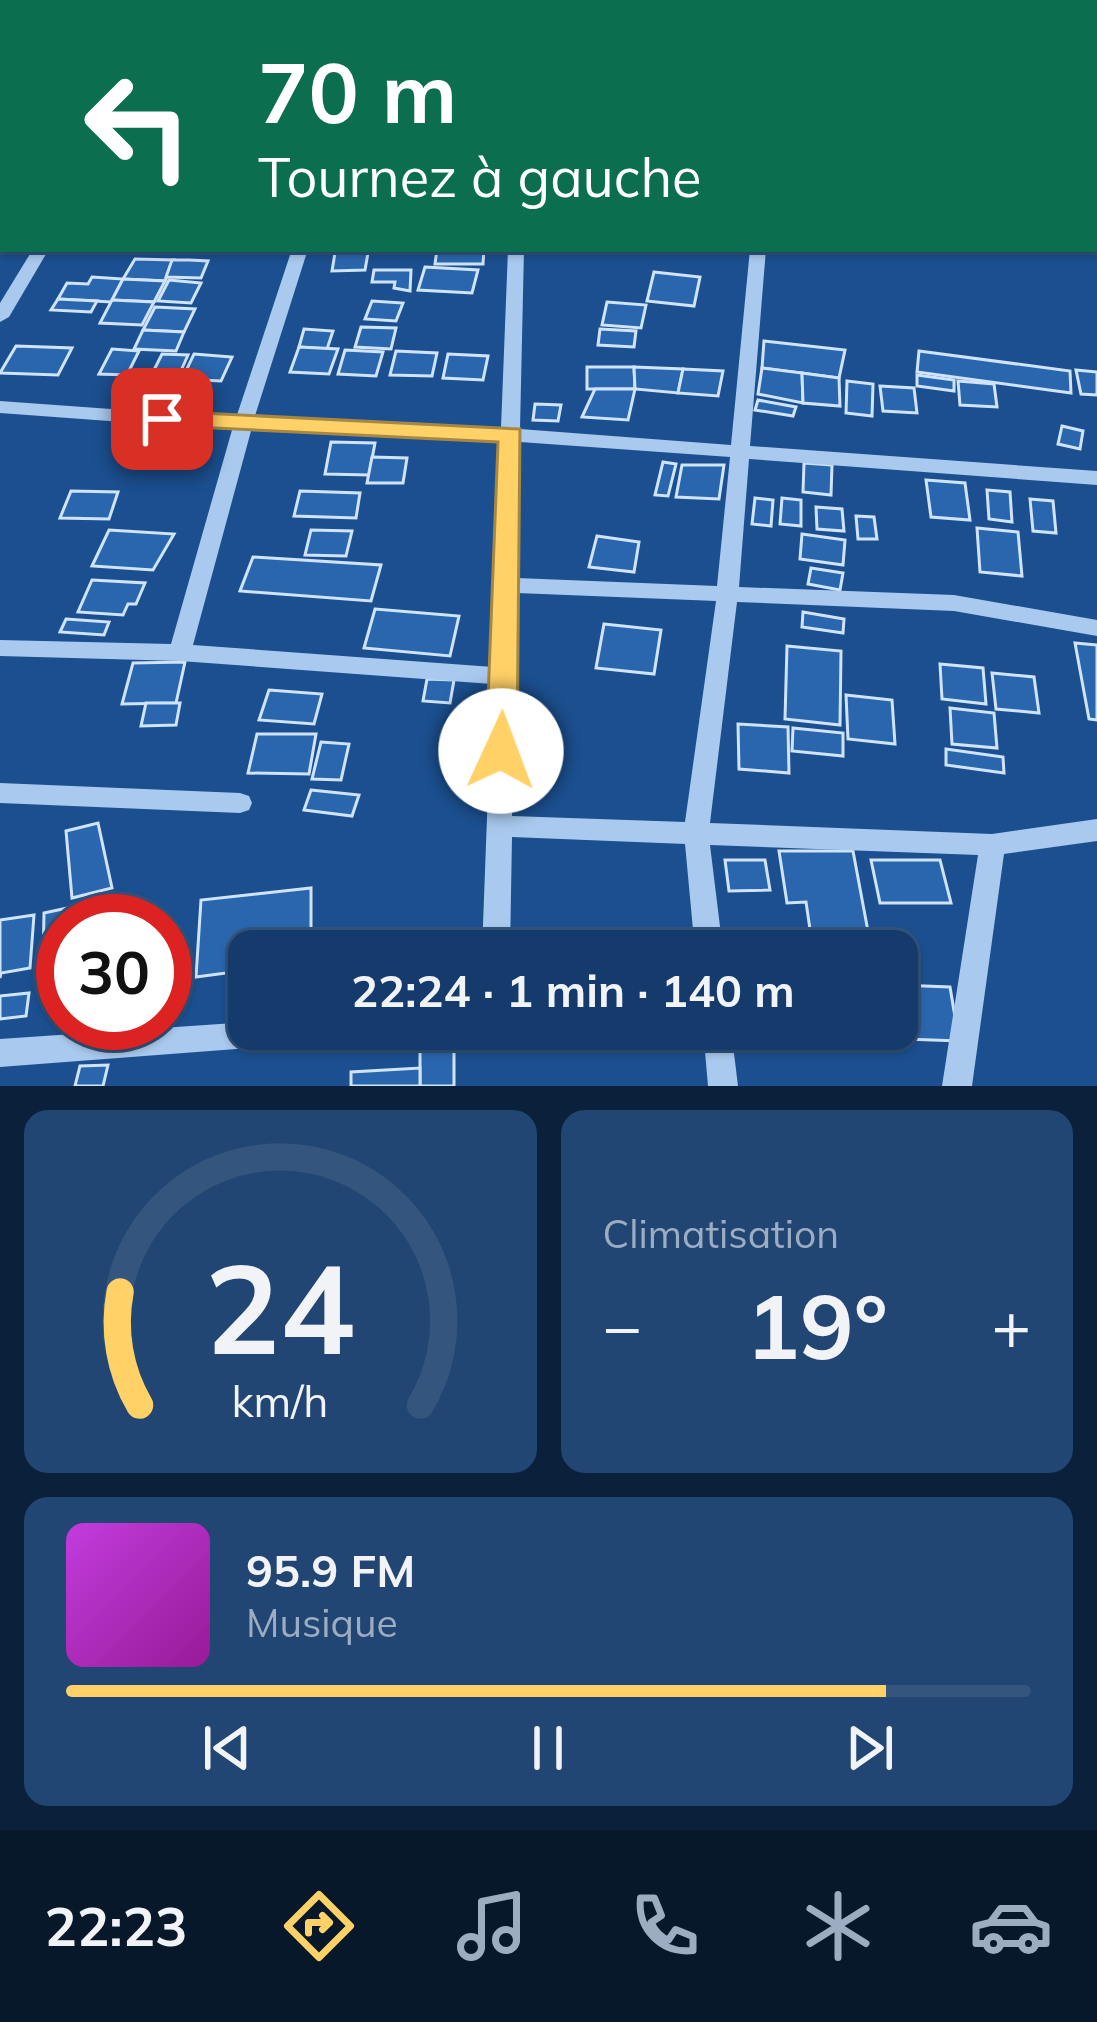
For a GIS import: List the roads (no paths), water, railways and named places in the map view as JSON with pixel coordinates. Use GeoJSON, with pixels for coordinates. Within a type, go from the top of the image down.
{"type":"FeatureCollection","features":[{"type":"Feature","properties":{"kind":"street"},"geometry":{"type":"LineString","coordinates":[[0,316],[39,252]]}},
{"type":"Feature","properties":{"kind":"street"},"geometry":{"type":"LineString","coordinates":[[180,653],[243,425],[299,252]]}},
{"type":"Feature","properties":{"kind":"street"},"geometry":{"type":"LineString","coordinates":[[497,930],[516,252]]}},
{"type":"Feature","properties":{"kind":"street"},"geometry":{"type":"LineString","coordinates":[[707,930],[696,832],[727,598],[758,252]]}},
{"type":"Feature","properties":{"kind":"street"},"geometry":{"type":"LineString","coordinates":[[0,407],[243,425],[511,435],[1097,478]]}},
{"type":"Feature","properties":{"kind":"street"},"geometry":{"type":"LineString","coordinates":[[506,585],[727,598],[954,604],[1097,628]]}},
{"type":"Feature","properties":{"kind":"street"},"geometry":{"type":"LineString","coordinates":[[0,648],[180,653],[503,676]]}},
{"type":"Feature","properties":{"kind":"street"},"geometry":{"type":"LineString","coordinates":[[0,793],[240,803]]}},
{"type":"Feature","properties":{"kind":"street"},"geometry":{"type":"LineString","coordinates":[[499,826],[992,845],[1097,830]]}},
{"type":"Feature","properties":{"kind":"street"},"geometry":{"type":"LineString","coordinates":[[957,1086],[992,845]]}},
{"type":"Feature","properties":{"kind":"street"},"geometry":{"type":"LineString","coordinates":[[0,1054],[228,1037]]}},
{"type":"Feature","properties":{"kind":"street"},"geometry":{"type":"LineString","coordinates":[[720,1050],[724,1086]]}}]}
